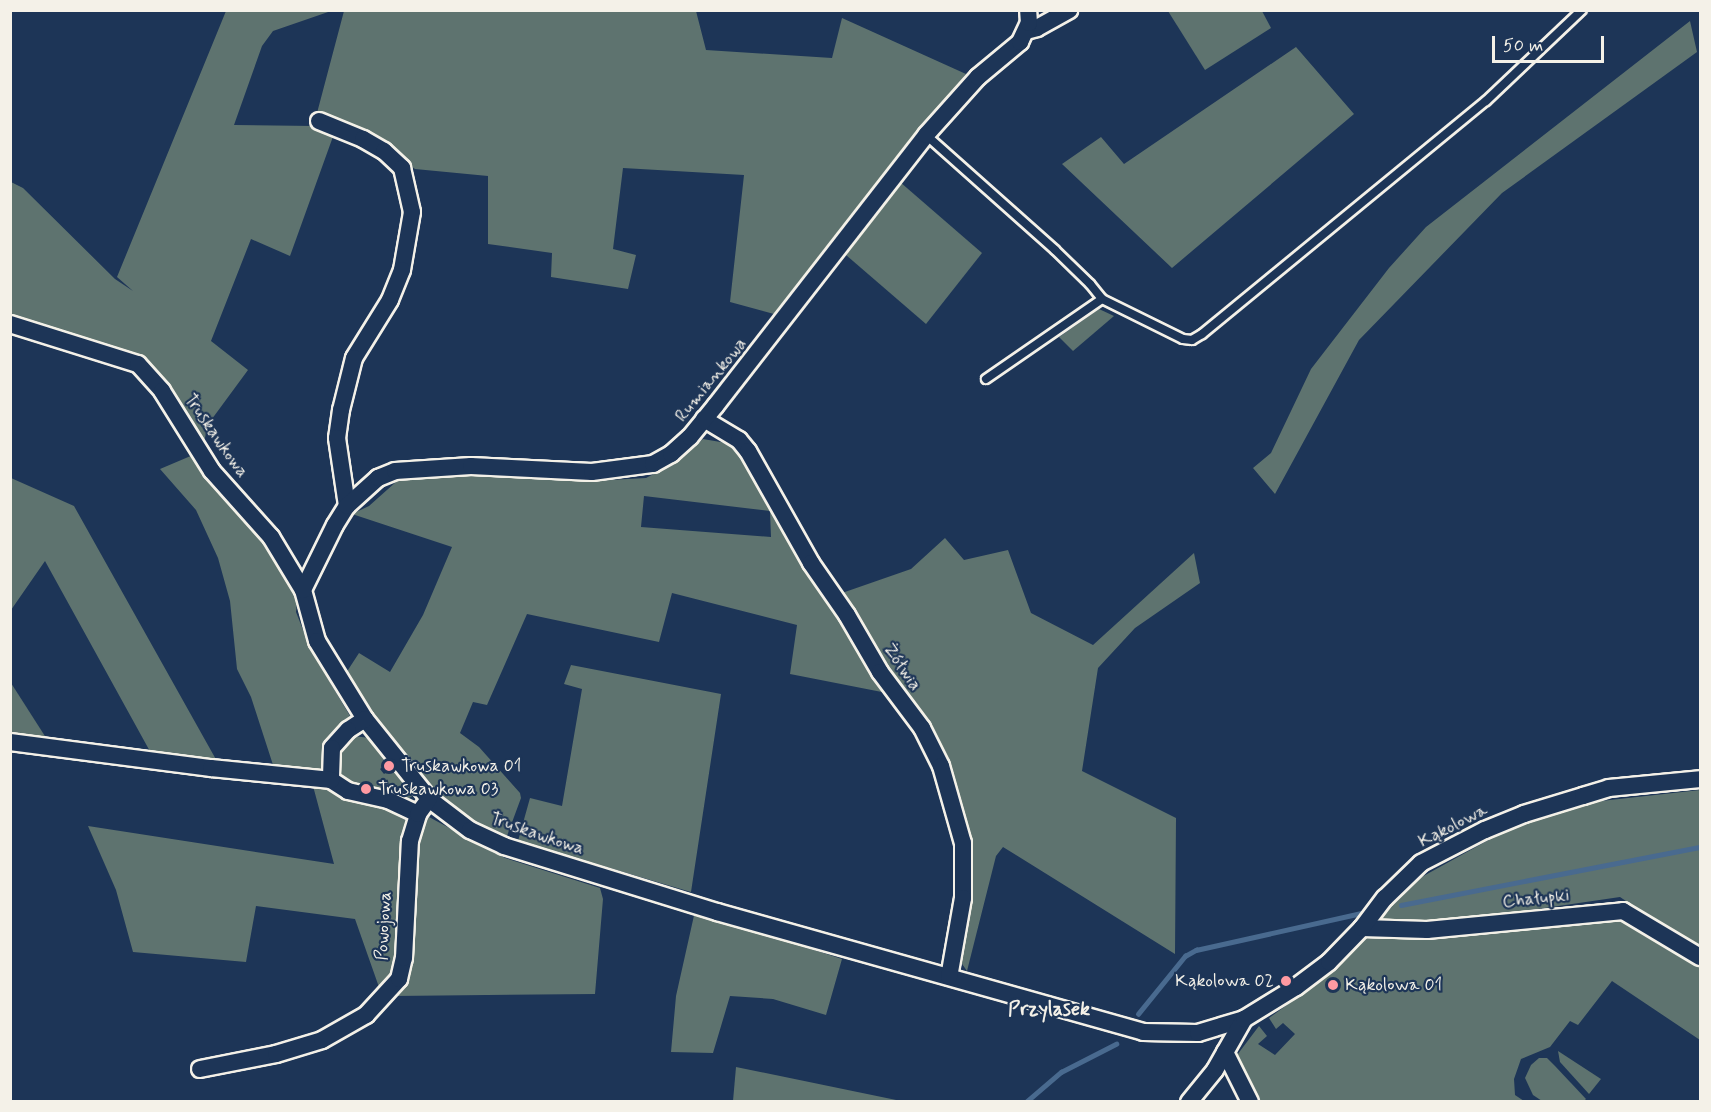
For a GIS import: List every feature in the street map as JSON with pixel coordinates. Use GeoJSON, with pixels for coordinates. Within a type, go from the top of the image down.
{"type":"FeatureCollection","features":[{"type":"Feature","properties":{"kind":"street"},"geometry":{"type":"LineString","coordinates":[[1026,31],[1028,10]]}},
{"type":"Feature","properties":{"kind":"street","name":"Rumiankowa"},"geometry":{"type":"LineString","coordinates":[[303,590],[334,525],[346,506],[378,478],[395,471],[471,466],[592,471],[653,464],[671,454],[690,437],[926,135],[978,77],[1020,42],[1026,31],[1037,28],[1069,10]]}},
{"type":"Feature","properties":{"kind":"street"},"geometry":{"type":"LineString","coordinates":[[319,121],[363,139],[384,151],[402,168],[412,213],[402,270],[390,300],[354,358],[341,410],[337,438],[346,506]]}},
{"type":"Feature","properties":{"kind":"street","name":"Truskawkowa"},"geometry":{"type":"LineString","coordinates":[[10,324],[138,364],[162,391],[212,471],[271,537],[303,590],[317,641],[365,719],[429,799],[470,830],[504,846],[717,912],[949,977],[1083,1018],[1143,1032],[1198,1034],[1244,1019]]}},
{"type":"Feature","properties":{"kind":"street","name":"Żółwia"},"geometry":{"type":"LineString","coordinates":[[704,419],[739,440],[748,451],[811,563],[847,615],[880,672],[921,728],[941,766],[963,843],[963,898],[949,977]]}},
{"type":"Feature","properties":{"kind":"street"},"geometry":{"type":"LineString","coordinates":[[331,780],[332,748],[348,730],[365,719]]}},
{"type":"Feature","properties":{"kind":"street"},"geometry":{"type":"LineString","coordinates":[[10,742],[210,768],[331,780],[348,791],[388,800],[418,814]]}},
{"type":"Feature","properties":{"kind":"street","name":"Kąkolowa"},"geometry":{"type":"LineString","coordinates":[[1189,1101],[1225,1052],[1244,1019],[1296,987],[1326,965],[1362,928],[1384,898],[1422,863],[1485,830],[1524,814],[1609,788],[1701,779]]}},
{"type":"Feature","properties":{"kind":"street","name":"Powojowa"},"geometry":{"type":"LineString","coordinates":[[200,1069],[276,1054],[322,1040],[366,1015],[399,979],[404,958],[410,841],[418,814],[429,799]]}},
{"type":"Feature","properties":{"kind":"street","name":"Chałupki"},"geometry":{"type":"LineString","coordinates":[[1362,928],[1427,930],[1623,911],[1701,957]]}},
{"type":"Feature","properties":{"kind":"street"},"geometry":{"type":"LineString","coordinates":[[1225,1052],[1250,1101]]}},
{"type":"Feature","properties":{"kind":"lane"},"geometry":{"type":"LineString","coordinates":[[926,135],[1055,250],[1102,299],[1183,339],[1192,340],[1486,101],[1582,10]]}},
{"type":"Feature","properties":{"kind":"lane"},"geometry":{"type":"LineString","coordinates":[[986,379],[1102,299]]}},
{"type":"Feature","properties":{"kind":"green space"},"geometry":{"type":"Polygon","coordinates":[[[226,11],[331,11],[273,31],[262,46],[234,125],[314,126],[335,131],[290,256],[251,239],[211,341],[248,370],[209,423],[203,445],[139,361],[11,317],[11,182],[23,188],[115,279],[133,291],[117,277],[226,11]]]}},
{"type":"Feature","properties":{"kind":"green space"},"geometry":{"type":"Polygon","coordinates":[[[344,11],[696,11],[706,50],[832,58],[842,18],[966,74],[774,314],[730,302],[744,175],[623,168],[613,249],[636,255],[628,289],[551,277],[552,253],[488,244],[488,176],[415,169],[398,156],[317,113],[344,11]]]}},
{"type":"Feature","properties":{"kind":"green space"},"geometry":{"type":"Polygon","coordinates":[[[1168,11],[1262,11],[1271,28],[1205,70],[1168,11]]]}},
{"type":"Feature","properties":{"kind":"green space"},"geometry":{"type":"Polygon","coordinates":[[[1690,21],[1697,52],[1502,193],[1359,340],[1275,494],[1253,468],[1271,453],[1311,369],[1389,268],[1426,227],[1690,21]]]}},
{"type":"Feature","properties":{"kind":"green space"},"geometry":{"type":"Polygon","coordinates":[[[1296,47],[1354,114],[1172,268],[1062,164],[1101,137],[1124,164],[1296,47]]]}},
{"type":"Feature","properties":{"kind":"green space"},"geometry":{"type":"Polygon","coordinates":[[[900,182],[982,253],[926,324],[846,255],[900,182]]]}},
{"type":"Feature","properties":{"kind":"green space"},"geometry":{"type":"Polygon","coordinates":[[[1099,309],[1114,316],[1073,351],[1059,337],[1099,309]]]}},
{"type":"Feature","properties":{"kind":"green space"},"geometry":{"type":"Polygon","coordinates":[[[703,439],[738,445],[892,694],[790,674],[797,625],[672,593],[659,642],[527,614],[487,705],[473,702],[460,733],[479,747],[520,793],[521,798],[507,836],[471,820],[435,791],[375,719],[346,673],[359,653],[390,672],[423,615],[452,547],[352,514],[369,506],[397,481],[465,474],[591,481],[646,478],[673,464],[703,439]],[[644,496],[641,527],[771,537],[770,511],[644,496]]]}},
{"type":"Feature","properties":{"kind":"green space"},"geometry":{"type":"Polygon","coordinates":[[[193,455],[284,566],[298,591],[296,612],[311,650],[350,716],[337,727],[326,744],[321,775],[274,768],[251,697],[237,669],[230,601],[218,558],[196,510],[160,469],[193,455]]]}},
{"type":"Feature","properties":{"kind":"green space"},"geometry":{"type":"Polygon","coordinates":[[[11,478],[74,506],[218,763],[152,755],[45,561],[11,610],[11,478]]]}},
{"type":"Feature","properties":{"kind":"green space"},"geometry":{"type":"Polygon","coordinates":[[[945,538],[964,560],[1008,550],[1031,613],[1093,645],[1194,553],[1200,583],[1135,628],[1098,668],[1082,771],[1176,818],[1175,954],[1003,847],[996,856],[967,971],[960,961],[968,918],[972,845],[951,766],[932,728],[893,675],[842,593],[911,569],[945,538]]]}},
{"type":"Feature","properties":{"kind":"green space"},"geometry":{"type":"Polygon","coordinates":[[[571,665],[721,694],[691,892],[518,841],[530,798],[562,806],[582,689],[564,684],[571,665]]]}},
{"type":"Feature","properties":{"kind":"green space"},"geometry":{"type":"Polygon","coordinates":[[[11,683],[50,744],[11,738],[11,683]]]}},
{"type":"Feature","properties":{"kind":"green space"},"geometry":{"type":"Polygon","coordinates":[[[353,736],[370,738],[389,762],[380,769],[384,774],[390,770],[393,773],[396,771],[414,795],[409,798],[360,787],[340,775],[337,769],[338,752],[353,736]]]}},
{"type":"Feature","properties":{"kind":"green space"},"geometry":{"type":"Polygon","coordinates":[[[313,786],[326,786],[408,815],[393,975],[380,990],[355,919],[256,906],[246,962],[133,952],[116,890],[88,826],[334,864],[313,786]]]}},
{"type":"Feature","properties":{"kind":"green space"},"geometry":{"type":"Polygon","coordinates":[[[1700,790],[1700,951],[1620,897],[1470,919],[1397,925],[1379,920],[1409,884],[1514,826],[1601,801],[1700,790]]]}},
{"type":"Feature","properties":{"kind":"green space"},"geometry":{"type":"Polygon","coordinates":[[[429,817],[505,858],[600,888],[603,899],[595,994],[394,996],[418,830],[429,817]]]}},
{"type":"Feature","properties":{"kind":"green space"},"geometry":{"type":"Polygon","coordinates":[[[695,911],[842,959],[826,1015],[773,999],[730,996],[713,1053],[671,1052],[676,996],[695,911]]]}},
{"type":"Feature","properties":{"kind":"green space"},"geometry":{"type":"Polygon","coordinates":[[[1625,918],[1700,963],[1700,1040],[1612,981],[1578,1025],[1570,1021],[1550,1047],[1521,1059],[1514,1079],[1515,1095],[1524,1101],[1256,1101],[1234,1059],[1259,1026],[1267,1036],[1258,1044],[1275,1055],[1295,1034],[1283,1023],[1276,1029],[1269,1018],[1331,973],[1365,935],[1625,918]]]}},
{"type":"Feature","properties":{"kind":"green space"},"geometry":{"type":"Polygon","coordinates":[[[1558,1051],[1601,1079],[1589,1094],[1560,1062],[1558,1051]]]}},
{"type":"Feature","properties":{"kind":"green space"},"geometry":{"type":"Polygon","coordinates":[[[1539,1058],[1547,1058],[1586,1099],[1584,1101],[1542,1101],[1533,1095],[1525,1078],[1531,1065],[1539,1058]]]}},
{"type":"Feature","properties":{"kind":"green space"},"geometry":{"type":"Polygon","coordinates":[[[736,1067],[901,1101],[733,1101],[736,1067]]]}},
{"type":"Feature","properties":{"kind":"waterway"},"geometry":{"type":"LineString","coordinates":[[1401,905],[1700,847]]}},
{"type":"Feature","properties":{"kind":"waterway"},"geometry":{"type":"LineString","coordinates":[[1138,1014],[1185,956],[1196,950],[1361,913]]}},
{"type":"Feature","properties":{"kind":"waterway"},"geometry":{"type":"LineString","coordinates":[[1026,1102],[1061,1072],[1116,1044]]}},
{"type":"Feature","properties":{"kind":"place","name":"Truskawkowa 01"},"geometry":{"type":"Point","coordinates":[389,766]}},
{"type":"Feature","properties":{"kind":"place","name":"Truskawkowa 03"},"geometry":{"type":"Point","coordinates":[366,789]}},
{"type":"Feature","properties":{"kind":"place","name":"Kąkolowa 02"},"geometry":{"type":"Point","coordinates":[1286,981]}},
{"type":"Feature","properties":{"kind":"place","name":"Kąkolowa 01"},"geometry":{"type":"Point","coordinates":[1333,985]}},
{"type":"Feature","properties":{"kind":"district","name":"Przylasek"},"geometry":{"type":"Point","coordinates":[1049,1009]}}]}
